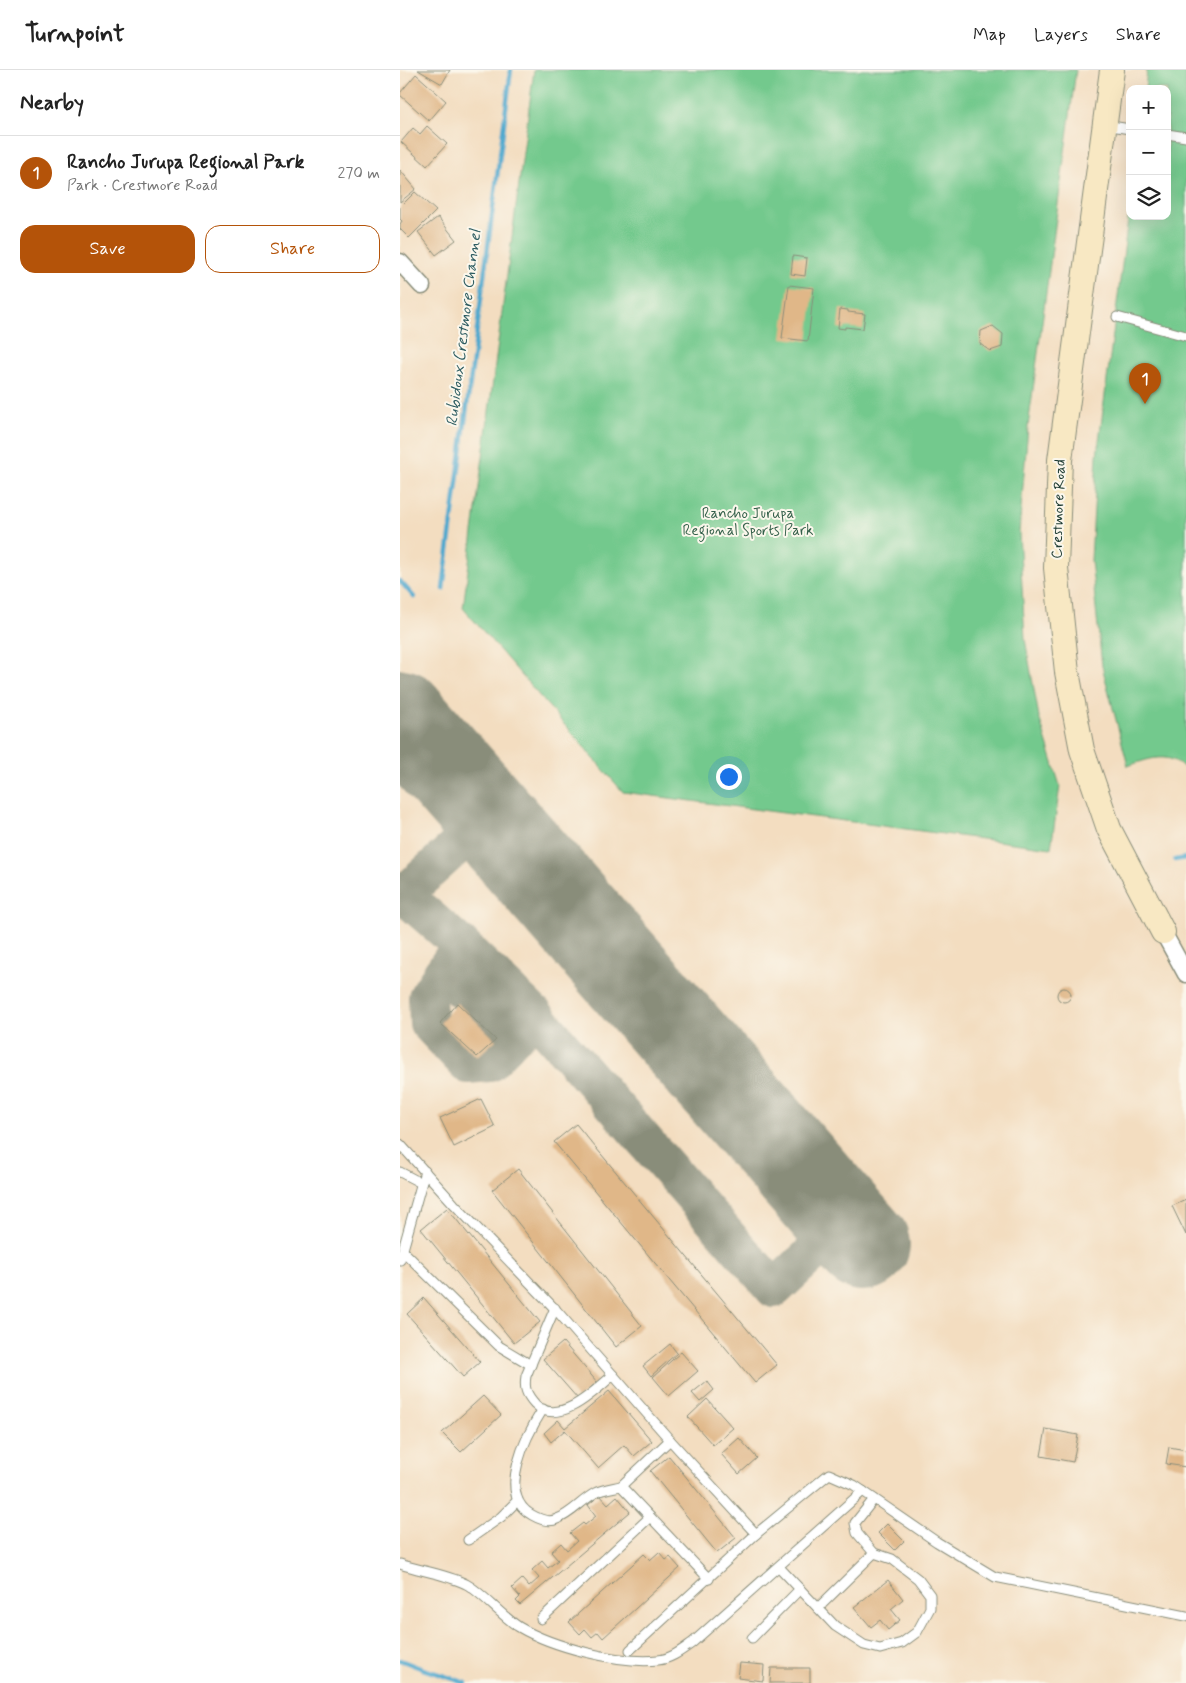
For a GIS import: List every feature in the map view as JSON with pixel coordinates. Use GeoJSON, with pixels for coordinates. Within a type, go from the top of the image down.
{"type":"FeatureCollection","features":[{"type":"Feature","properties":{"kind":"street","name":"Crestmore Road"},"geometry":{"type":"LineString","coordinates":[[1112,70],[1060,460],[1056,568],[1067,672],[1082,750],[1109,828],[1163,932]]}},
{"type":"Feature","properties":{"kind":"street"},"geometry":{"type":"LineString","coordinates":[[400,262],[422,286]]}},
{"type":"Feature","properties":{"kind":"street"},"geometry":{"type":"LineString","coordinates":[[1163,932],[1186,974]]}},
{"type":"Feature","properties":{"kind":"lane"},"geometry":{"type":"LineString","coordinates":[[1105,125],[1126,128]]}},
{"type":"Feature","properties":{"kind":"lane"},"geometry":{"type":"LineString","coordinates":[[1171,135],[1186,137]]}},
{"type":"Feature","properties":{"kind":"lane"},"geometry":{"type":"LineString","coordinates":[[1117,317],[1186,336]]}},
{"type":"Feature","properties":{"kind":"lane"},"geometry":{"type":"LineString","coordinates":[[400,1144],[554,1308],[756,1534]]}},
{"type":"Feature","properties":{"kind":"lane"},"geometry":{"type":"LineString","coordinates":[[400,1260],[425,1171]]}},
{"type":"Feature","properties":{"kind":"lane"},"geometry":{"type":"LineString","coordinates":[[400,1172],[421,1183]]}},
{"type":"Feature","properties":{"kind":"lane"},"geometry":{"type":"LineString","coordinates":[[403,1251],[499,1346],[531,1365]]}},
{"type":"Feature","properties":{"kind":"lane"},"geometry":{"type":"LineString","coordinates":[[554,1308],[526,1376],[524,1386],[527,1395],[537,1406],[543,1409],[549,1411],[565,1409],[580,1403],[613,1376]]}},
{"type":"Feature","properties":{"kind":"lane"},"geometry":{"type":"LineString","coordinates":[[543,1409],[533,1425],[520,1455],[514,1481],[517,1501],[525,1511],[540,1520],[556,1520],[595,1492],[620,1486],[670,1440]]}},
{"type":"Feature","properties":{"kind":"lane"},"geometry":{"type":"LineString","coordinates":[[630,1650],[756,1534],[828,1474],[854,1485],[936,1542],[995,1577],[1186,1616]]}},
{"type":"Feature","properties":{"kind":"lane"},"geometry":{"type":"LineString","coordinates":[[620,1486],[709,1579]]}},
{"type":"Feature","properties":{"kind":"lane"},"geometry":{"type":"LineString","coordinates":[[400,1564],[468,1585],[519,1627],[556,1643],[599,1656],[622,1660],[659,1660],[671,1657],[692,1644],[863,1491]]}},
{"type":"Feature","properties":{"kind":"lane"},"geometry":{"type":"LineString","coordinates":[[779,1567],[834,1626],[864,1645],[880,1649],[902,1643],[917,1632],[930,1608],[930,1595],[918,1579],[892,1559],[874,1553],[857,1533],[855,1523],[874,1499]]}},
{"type":"Feature","properties":{"kind":"lane"},"geometry":{"type":"LineString","coordinates":[[468,1540],[501,1516],[517,1501]]}},
{"type":"Feature","properties":{"kind":"lane"},"geometry":{"type":"LineString","coordinates":[[541,1619],[650,1517]]}},
{"type":"Feature","properties":{"kind":"lane"},"geometry":{"type":"LineString","coordinates":[[818,1608],[874,1553]]}},
{"type":"Feature","properties":{"kind":"lane"},"geometry":{"type":"LineString","coordinates":[[752,1638],[800,1589]]}},
{"type":"Feature","properties":{"kind":"green space","name":"Rancho Jurupa Regional Sports Park"},"geometry":{"type":"Polygon","coordinates":[[[534,70],[1076,70],[1028,427],[1019,533],[1025,639],[1039,717],[1060,786],[1051,848],[623,792],[463,608],[534,70]]]}},
{"type":"Feature","properties":{"kind":"green space"},"geometry":{"type":"Polygon","coordinates":[[[1147,70],[1186,70],[1186,770],[1180,764],[1166,758],[1151,759],[1128,766],[1102,666],[1091,560],[1097,456],[1128,220],[1171,220],[1171,85],[1145,85],[1147,70]]]}},
{"type":"Feature","properties":{"kind":"building"},"geometry":{"type":"Polygon","coordinates":[[[418,70],[450,70],[442,84],[418,70]]]}},
{"type":"Feature","properties":{"kind":"building"},"geometry":{"type":"Polygon","coordinates":[[[416,74],[446,101],[429,121],[400,95],[416,74]]]}},
{"type":"Feature","properties":{"kind":"building"},"geometry":{"type":"Polygon","coordinates":[[[427,126],[447,144],[427,166],[401,142],[413,128],[420,134],[427,126]]]}},
{"type":"Feature","properties":{"kind":"building"},"geometry":{"type":"Polygon","coordinates":[[[400,170],[416,189],[400,202],[400,170]]]}},
{"type":"Feature","properties":{"kind":"building"},"geometry":{"type":"Polygon","coordinates":[[[415,192],[436,211],[409,238],[400,229],[402,221],[400,219],[400,207],[415,192]]]}},
{"type":"Feature","properties":{"kind":"building"},"geometry":{"type":"Polygon","coordinates":[[[438,217],[456,240],[436,255],[418,232],[438,217]]]}},
{"type":"Feature","properties":{"kind":"building"},"geometry":{"type":"Polygon","coordinates":[[[793,256],[807,258],[805,276],[791,274],[793,256]]]}},
{"type":"Feature","properties":{"kind":"building"},"geometry":{"type":"Polygon","coordinates":[[[789,285],[814,288],[808,341],[782,338],[789,285]]]}},
{"type":"Feature","properties":{"kind":"building"},"geometry":{"type":"Polygon","coordinates":[[[840,309],[865,314],[863,329],[838,328],[840,309]]]}},
{"type":"Feature","properties":{"kind":"building"},"geometry":{"type":"Polygon","coordinates":[[[993,326],[1003,334],[1002,347],[990,351],[980,344],[981,331],[993,326]]]}},
{"type":"Feature","properties":{"kind":"building"},"geometry":{"type":"Polygon","coordinates":[[[1064,988],[1069,990],[1071,995],[1069,1000],[1064,1002],[1059,1000],[1057,995],[1059,990],[1064,988]]]}},
{"type":"Feature","properties":{"kind":"building"},"geometry":{"type":"Polygon","coordinates":[[[457,1003],[496,1040],[477,1057],[440,1023],[457,1003]]]}},
{"type":"Feature","properties":{"kind":"building"},"geometry":{"type":"Polygon","coordinates":[[[481,1099],[495,1127],[454,1147],[440,1118],[481,1099]]]}},
{"type":"Feature","properties":{"kind":"building"},"geometry":{"type":"Polygon","coordinates":[[[576,1124],[777,1365],[755,1383],[554,1142],[576,1124]]]}},
{"type":"Feature","properties":{"kind":"building"},"geometry":{"type":"Polygon","coordinates":[[[518,1169],[642,1326],[616,1347],[492,1190],[518,1169]]]}},
{"type":"Feature","properties":{"kind":"building"},"geometry":{"type":"Polygon","coordinates":[[[1186,1200],[1186,1235],[1172,1206],[1186,1200]]]}},
{"type":"Feature","properties":{"kind":"building"},"geometry":{"type":"Polygon","coordinates":[[[447,1208],[540,1322],[514,1343],[421,1229],[447,1208]]]}},
{"type":"Feature","properties":{"kind":"building"},"geometry":{"type":"Polygon","coordinates":[[[424,1298],[480,1362],[463,1377],[407,1314],[424,1298]]]}},
{"type":"Feature","properties":{"kind":"building"},"geometry":{"type":"Polygon","coordinates":[[[563,1342],[597,1382],[578,1399],[543,1359],[563,1342]]]}},
{"type":"Feature","properties":{"kind":"building"},"geometry":{"type":"Polygon","coordinates":[[[670,1344],[677,1353],[651,1376],[643,1366],[670,1344]]]}},
{"type":"Feature","properties":{"kind":"building"},"geometry":{"type":"Polygon","coordinates":[[[681,1352],[698,1371],[669,1396],[653,1377],[681,1352]]]}},
{"type":"Feature","properties":{"kind":"building"},"geometry":{"type":"Polygon","coordinates":[[[707,1381],[714,1390],[700,1402],[692,1393],[707,1381]]]}},
{"type":"Feature","properties":{"kind":"building"},"geometry":{"type":"Polygon","coordinates":[[[609,1391],[652,1441],[634,1456],[624,1445],[598,1468],[565,1430],[551,1442],[544,1433],[558,1420],[565,1428],[609,1391]]]}},
{"type":"Feature","properties":{"kind":"building"},"geometry":{"type":"Polygon","coordinates":[[[483,1396],[501,1415],[461,1452],[442,1433],[483,1396]]]}},
{"type":"Feature","properties":{"kind":"building"},"geometry":{"type":"Polygon","coordinates":[[[707,1399],[733,1428],[713,1445],[688,1417],[707,1399]]]}},
{"type":"Feature","properties":{"kind":"building"},"geometry":{"type":"Polygon","coordinates":[[[1046,1429],[1078,1435],[1073,1462],[1041,1456],[1046,1429]]]}},
{"type":"Feature","properties":{"kind":"building"},"geometry":{"type":"Polygon","coordinates":[[[739,1438],[757,1458],[739,1474],[721,1454],[739,1438]]]}},
{"type":"Feature","properties":{"kind":"building"},"geometry":{"type":"Polygon","coordinates":[[[1169,1447],[1186,1450],[1186,1467],[1166,1464],[1169,1447]]]}},
{"type":"Feature","properties":{"kind":"building"},"geometry":{"type":"Polygon","coordinates":[[[669,1456],[736,1538],[717,1553],[650,1471],[669,1456]]]}},
{"type":"Feature","properties":{"kind":"building"},"geometry":{"type":"Polygon","coordinates":[[[600,1495],[608,1504],[617,1496],[630,1512],[520,1605],[516,1601],[520,1597],[512,1588],[522,1579],[529,1587],[539,1578],[532,1570],[542,1561],[548,1568],[558,1560],[551,1552],[561,1543],[567,1550],[577,1541],[570,1533],[583,1523],[585,1525],[596,1516],[588,1505],[600,1495]]]}},
{"type":"Feature","properties":{"kind":"building"},"geometry":{"type":"Polygon","coordinates":[[[887,1524],[904,1541],[895,1550],[878,1533],[887,1524]]]}},
{"type":"Feature","properties":{"kind":"building"},"geometry":{"type":"Polygon","coordinates":[[[659,1552],[666,1560],[670,1557],[680,1568],[603,1638],[598,1632],[592,1637],[585,1629],[580,1634],[569,1622],[644,1554],[650,1560],[659,1552]]]}},
{"type":"Feature","properties":{"kind":"building"},"geometry":{"type":"Polygon","coordinates":[[[888,1580],[903,1599],[891,1609],[900,1620],[888,1630],[880,1620],[871,1627],[854,1607],[888,1580]]]}},
{"type":"Feature","properties":{"kind":"building"},"geometry":{"type":"Polygon","coordinates":[[[740,1663],[764,1665],[763,1681],[738,1678],[740,1663]]]}},
{"type":"Feature","properties":{"kind":"building"},"geometry":{"type":"Polygon","coordinates":[[[771,1668],[810,1668],[810,1683],[770,1683],[771,1668]]]}},
{"type":"Feature","properties":{"kind":"waterway","name":"Rubidoux Crestmore Channel"},"geometry":{"type":"LineString","coordinates":[[443,589],[511,70]]}},
{"type":"Feature","properties":{"kind":"waterway","name":"Rubidoux Crestmore Channel"},"geometry":{"type":"LineString","coordinates":[[400,581],[414,597]]}},
{"type":"Feature","properties":{"kind":"waterway","name":"Rubidoux Crestmore Channel"},"geometry":{"type":"LineString","coordinates":[[1175,860],[1186,858]]}},
{"type":"Feature","properties":{"kind":"waterway"},"geometry":{"type":"LineString","coordinates":[[400,1660],[466,1683]]}},
{"type":"Feature","properties":{"kind":"taxiway"},"geometry":{"type":"LineString","coordinates":[[403,895],[489,817]]}},
{"type":"Feature","properties":{"kind":"taxiway"},"geometry":{"type":"LineString","coordinates":[[400,892],[461,945],[535,1015],[774,1289],[845,1223]]}},
{"type":"Feature","properties":{"kind":"taxiway"},"geometry":{"type":"LineString","coordinates":[[461,945],[427,997],[428,1023],[468,1065],[489,1063],[535,1015]]}},
{"type":"Feature","properties":{"kind":"taxiway"},"geometry":{"type":"LineString","coordinates":[[442,973],[515,1036]]}},
{"type":"Feature","properties":{"kind":"runway"},"geometry":{"type":"LineString","coordinates":[[400,716],[863,1244]]}},
{"type":"Feature","properties":{"kind":"place","name":"Rancho Jurupa Regional Park"},"geometry":{"type":"Point","coordinates":[1145,404]}}]}
